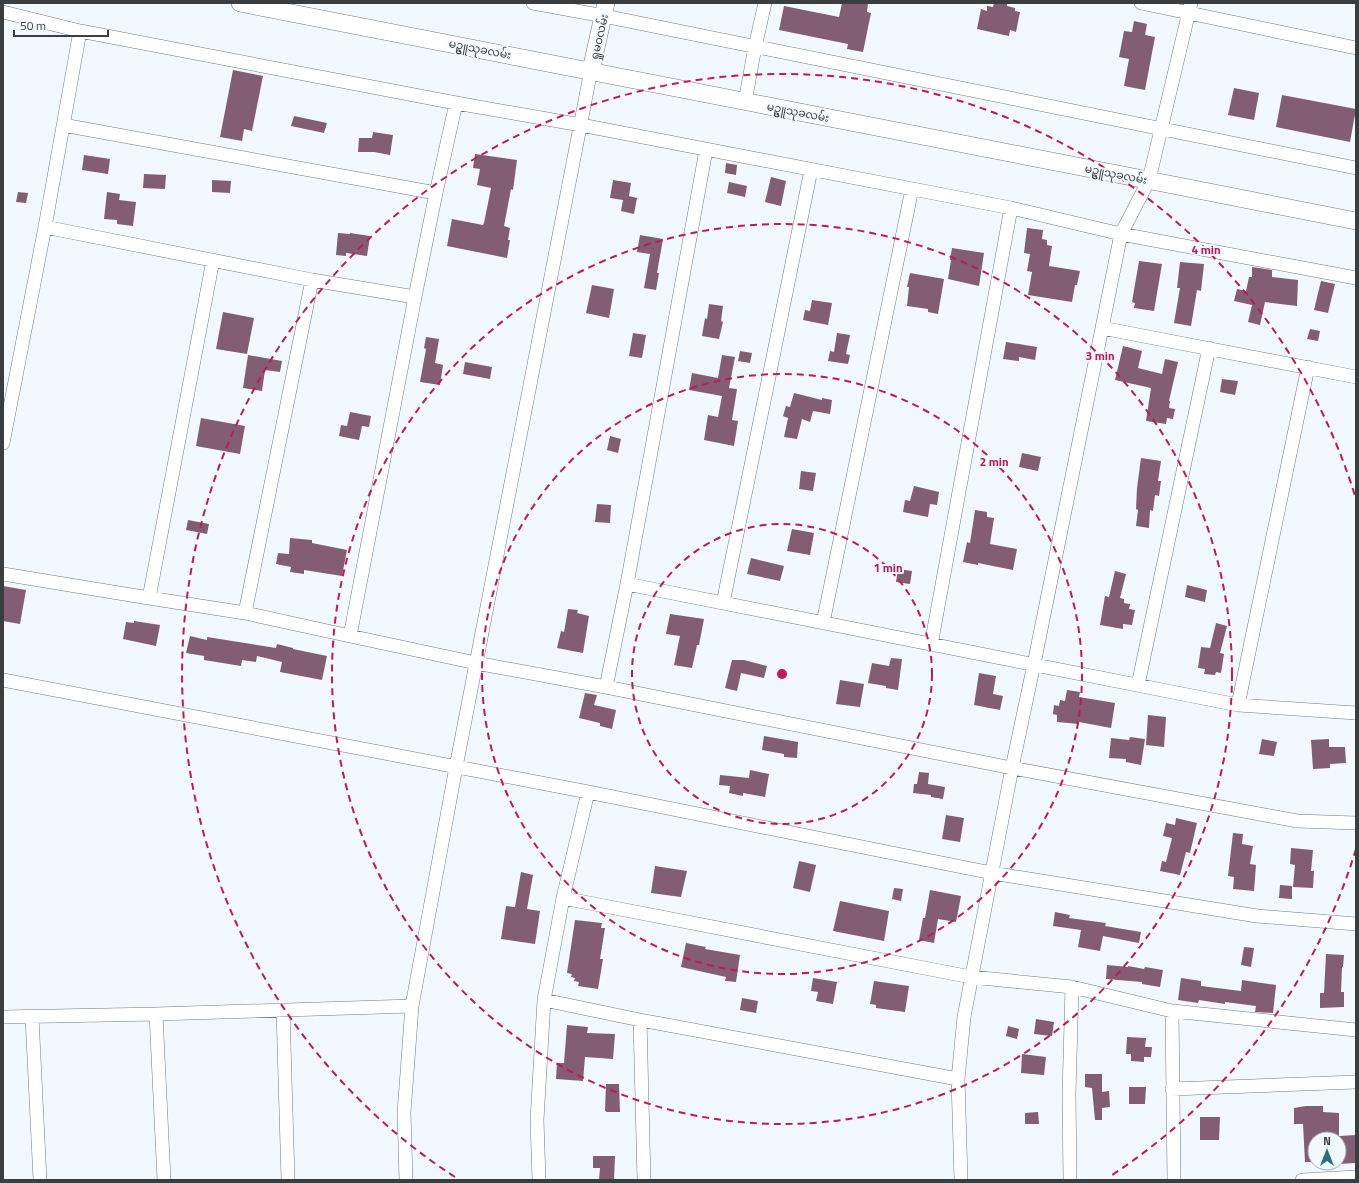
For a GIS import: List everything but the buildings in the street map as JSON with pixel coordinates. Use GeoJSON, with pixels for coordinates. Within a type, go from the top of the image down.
{"type":"FeatureCollection","features":[{"type":"Feature","properties":{"kind":"street","name":"မဥ္ဇူသုခလမ်း"},"geometry":{"type":"LineString","coordinates":[[240,3],[591,70],[745,102],[1356,221]]}},
{"type":"Feature","properties":{"kind":"street"},"geometry":{"type":"LineString","coordinates":[[533,3],[605,9],[755,47],[1356,168]]}},
{"type":"Feature","properties":{"kind":"street"},"geometry":{"type":"LineString","coordinates":[[745,102],[764,3]]}},
{"type":"Feature","properties":{"kind":"street"},"geometry":{"type":"LineString","coordinates":[[1141,3],[1190,8],[1356,48]]}},
{"type":"Feature","properties":{"kind":"street"},"geometry":{"type":"LineString","coordinates":[[961,1180],[958,1079],[964,1017],[971,977],[1121,234],[1149,180],[1190,8]]}},
{"type":"Feature","properties":{"kind":"street","name":"ရှုမဝလမ်း"},"geometry":{"type":"LineString","coordinates":[[591,70],[605,9]]}},
{"type":"Feature","properties":{"kind":"street"},"geometry":{"type":"LineString","coordinates":[[3,12],[80,31],[456,103],[581,125],[1011,208],[1121,234],[1356,278]]}},
{"type":"Feature","properties":{"kind":"street"},"geometry":{"type":"LineString","coordinates":[[3,443],[45,227],[80,31]]}},
{"type":"Feature","properties":{"kind":"street"},"geometry":{"type":"LineString","coordinates":[[406,1180],[404,1113],[412,1006],[456,767],[591,70]]}},
{"type":"Feature","properties":{"kind":"street"},"geometry":{"type":"LineString","coordinates":[[350,636],[415,297],[456,103]]}},
{"type":"Feature","properties":{"kind":"street"},"geometry":{"type":"LineString","coordinates":[[63,125],[436,193]]}},
{"type":"Feature","properties":{"kind":"street"},"geometry":{"type":"LineString","coordinates":[[606,687],[627,584],[706,150]]}},
{"type":"Feature","properties":{"kind":"street"},"geometry":{"type":"LineString","coordinates":[[723,603],[811,170]]}},
{"type":"Feature","properties":{"kind":"street"},"geometry":{"type":"LineString","coordinates":[[823,623],[912,190]]}},
{"type":"Feature","properties":{"kind":"street"},"geometry":{"type":"LineString","coordinates":[[931,644],[1011,208]]}},
{"type":"Feature","properties":{"kind":"street"},"geometry":{"type":"LineString","coordinates":[[45,227],[312,280],[415,297]]}},
{"type":"Feature","properties":{"kind":"street"},"geometry":{"type":"LineString","coordinates":[[149,598],[213,260]]}},
{"type":"Feature","properties":{"kind":"street"},"geometry":{"type":"LineString","coordinates":[[245,613],[312,280]]}},
{"type":"Feature","properties":{"kind":"street"},"geometry":{"type":"LineString","coordinates":[[1102,328],[1356,377]]}},
{"type":"Feature","properties":{"kind":"street"},"geometry":{"type":"LineString","coordinates":[[1138,685],[1209,348]]}},
{"type":"Feature","properties":{"kind":"street"},"geometry":{"type":"LineString","coordinates":[[1238,705],[1308,367]]}},
{"type":"Feature","properties":{"kind":"street"},"geometry":{"type":"LineString","coordinates":[[3,574],[245,613],[476,663],[606,687],[1012,768],[1297,820],[1356,823]]}},
{"type":"Feature","properties":{"kind":"street"},"geometry":{"type":"LineString","coordinates":[[627,584],[1238,705],[1356,713]]}},
{"type":"Feature","properties":{"kind":"street"},"geometry":{"type":"LineString","coordinates":[[3,680],[588,792],[992,873],[1257,916],[1356,924]]}},
{"type":"Feature","properties":{"kind":"street"},"geometry":{"type":"LineString","coordinates":[[539,1180],[537,1120],[544,1000],[563,898],[588,792]]}},
{"type":"Feature","properties":{"kind":"street"},"geometry":{"type":"LineString","coordinates":[[563,898],[971,977],[1072,987],[1172,1011],[1356,1030]]}},
{"type":"Feature","properties":{"kind":"street"},"geometry":{"type":"LineString","coordinates":[[1070,1180],[1069,1094],[1072,987]]}},
{"type":"Feature","properties":{"kind":"street"},"geometry":{"type":"LineString","coordinates":[[544,1000],[640,1020],[958,1079]]}},
{"type":"Feature","properties":{"kind":"street"},"geometry":{"type":"LineString","coordinates":[[3,1017],[412,1006]]}},
{"type":"Feature","properties":{"kind":"street"},"geometry":{"type":"LineString","coordinates":[[283,1010],[288,1180]]}},
{"type":"Feature","properties":{"kind":"street"},"geometry":{"type":"LineString","coordinates":[[1172,1011],[1174,1180]]}},
{"type":"Feature","properties":{"kind":"street"},"geometry":{"type":"LineString","coordinates":[[156,1014],[164,1180]]}},
{"type":"Feature","properties":{"kind":"street"},"geometry":{"type":"LineString","coordinates":[[32,1017],[40,1180]]}},
{"type":"Feature","properties":{"kind":"street"},"geometry":{"type":"LineString","coordinates":[[640,1020],[644,1180]]}},
{"type":"Feature","properties":{"kind":"street"},"geometry":{"type":"LineString","coordinates":[[1172,1089],[1356,1082]]}},
{"type":"Feature","properties":{"kind":"street"},"geometry":{"type":"LineString","coordinates":[[1302,1180],[1356,1177]]}}]}
